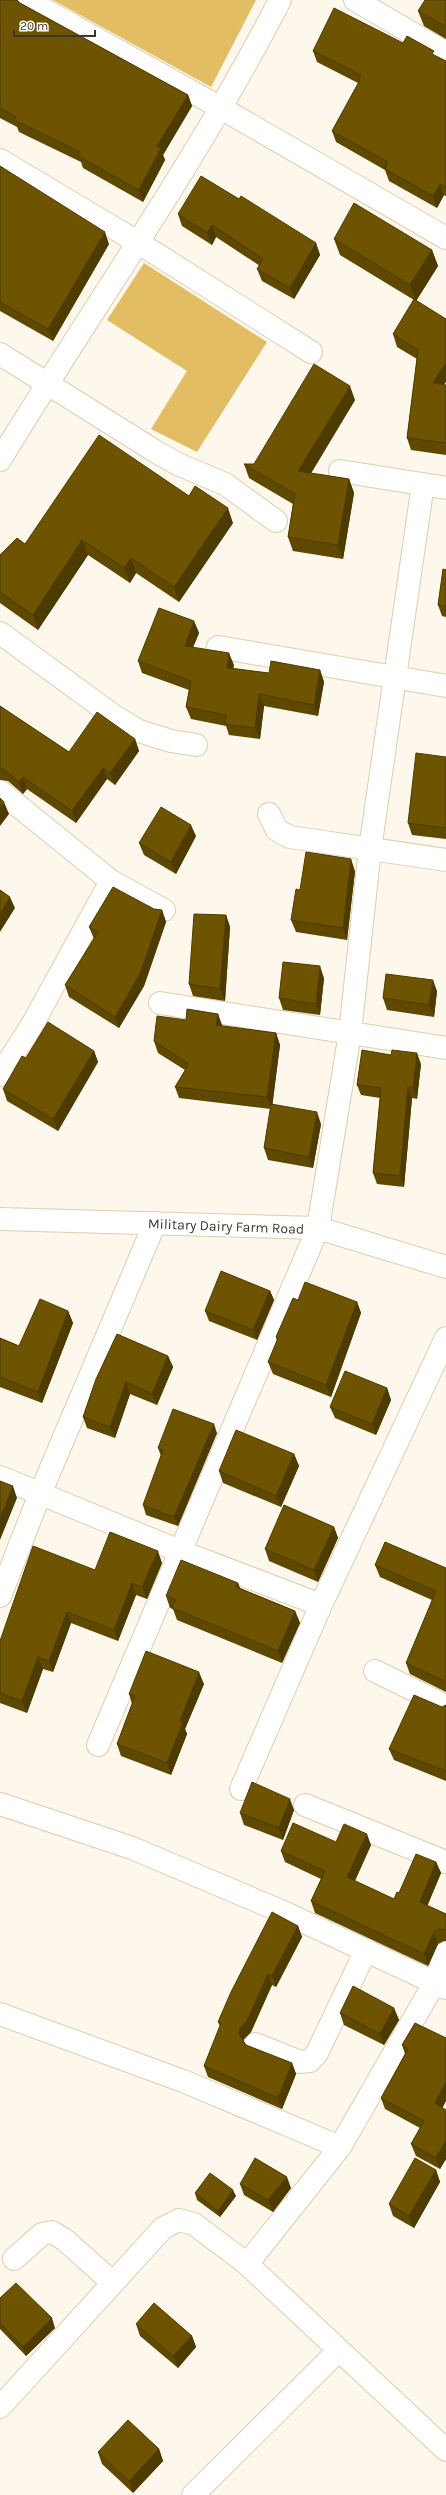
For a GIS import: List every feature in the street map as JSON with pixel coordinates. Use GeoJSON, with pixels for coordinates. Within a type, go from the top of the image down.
{"type":"FeatureCollection","features":[{"type":"Feature","properties":{"kind":"street"},"geometry":{"type":"LineString","coordinates":[[27,0],[221,108],[446,238]]}},
{"type":"Feature","properties":{"kind":"street"},"geometry":{"type":"LineString","coordinates":[[0,460],[46,383],[139,243],[221,108],[280,0]]}},
{"type":"Feature","properties":{"kind":"street"},"geometry":{"type":"LineString","coordinates":[[355,0],[446,53]]}},
{"type":"Feature","properties":{"kind":"street"},"geometry":{"type":"LineString","coordinates":[[0,160],[139,243],[311,352]]}},
{"type":"Feature","properties":{"kind":"street"},"geometry":{"type":"LineString","coordinates":[[0,354],[158,453],[180,465],[225,484],[276,521]]}},
{"type":"Feature","properties":{"kind":"street"},"geometry":{"type":"LineString","coordinates":[[340,471],[446,488]]}},
{"type":"Feature","properties":{"kind":"street"},"geometry":{"type":"LineString","coordinates":[[98,1745],[182,1552],[318,1228],[350,1033],[370,849],[423,484]]}},
{"type":"Feature","properties":{"kind":"street"},"geometry":{"type":"LineString","coordinates":[[0,633],[114,716],[139,731],[170,741],[196,745]]}},
{"type":"Feature","properties":{"kind":"street"},"geometry":{"type":"LineString","coordinates":[[218,648],[394,679],[446,686]]}},
{"type":"Feature","properties":{"kind":"street"},"geometry":{"type":"LineString","coordinates":[[0,792],[111,881],[164,910]]}},
{"type":"Feature","properties":{"kind":"street"},"geometry":{"type":"LineString","coordinates":[[269,814],[277,830],[290,837],[446,860]]}},
{"type":"Feature","properties":{"kind":"street"},"geometry":{"type":"LineString","coordinates":[[0,1075],[32,1025],[111,881]]}},
{"type":"Feature","properties":{"kind":"street"},"geometry":{"type":"LineString","coordinates":[[160,1003],[446,1048]]}},
{"type":"Feature","properties":{"kind":"street","name":"Military Dairy Farm Road"},"geometry":{"type":"LineString","coordinates":[[0,1219],[318,1228],[446,1267]]}},
{"type":"Feature","properties":{"kind":"street"},"geometry":{"type":"LineString","coordinates":[[0,1596],[40,1494],[155,1223]]}},
{"type":"Feature","properties":{"kind":"street"},"geometry":{"type":"LineString","coordinates":[[241,1789],[320,1605],[446,1338]]}},
{"type":"Feature","properties":{"kind":"street"},"geometry":{"type":"LineString","coordinates":[[0,1477],[182,1552],[320,1605]]}},
{"type":"Feature","properties":{"kind":"street"},"geometry":{"type":"LineString","coordinates":[[375,1671],[446,1706]]}},
{"type":"Feature","properties":{"kind":"street"},"geometry":{"type":"LineString","coordinates":[[0,1804],[132,1848],[366,1950],[440,1985]]}},
{"type":"Feature","properties":{"kind":"street"},"geometry":{"type":"LineString","coordinates":[[305,1805],[446,1862]]}},
{"type":"Feature","properties":{"kind":"street"},"geometry":{"type":"LineString","coordinates":[[255,2044],[300,2062],[310,2060],[317,2053],[366,1950]]}},
{"type":"Feature","properties":{"kind":"street"},"geometry":{"type":"LineString","coordinates":[[247,2264],[340,2147],[440,1985],[446,1953]]}},
{"type":"Feature","properties":{"kind":"street"},"geometry":{"type":"LineString","coordinates":[[0,2014],[183,2080],[340,2147]]}},
{"type":"Feature","properties":{"kind":"street"},"geometry":{"type":"LineString","coordinates":[[0,2407],[163,2228],[179,2220],[194,2224],[247,2264],[446,2450]]}},
{"type":"Feature","properties":{"kind":"street"},"geometry":{"type":"LineString","coordinates":[[14,2259],[42,2234],[52,2232],[66,2240],[113,2283]]}},
{"type":"Feature","properties":{"kind":"street"},"geometry":{"type":"LineString","coordinates":[[203,2492],[339,2350]]}},
{"type":"Feature","properties":{"kind":"shaded area"},"geometry":{"type":"Polygon","coordinates":[[[53,0],[256,0],[211,87],[53,0]]]}},
{"type":"Feature","properties":{"kind":"shaded area"},"geometry":{"type":"Polygon","coordinates":[[[144,263],[267,342],[197,452],[151,429],[187,371],[107,320],[144,263]]]}},
{"type":"Feature","properties":{"kind":"building"},"geometry":{"type":"Polygon","coordinates":[[[0,0],[17,0],[188,95],[157,146],[161,148],[139,190],[78,156],[80,152],[14,120],[16,117],[0,108],[0,0]]]}},
{"type":"Feature","properties":{"kind":"building"},"geometry":{"type":"Polygon","coordinates":[[[425,0],[446,0],[445,26],[418,11],[425,0]]]}},
{"type":"Feature","properties":{"kind":"building"},"geometry":{"type":"Polygon","coordinates":[[[334,8],[403,43],[407,36],[434,51],[432,54],[446,61],[446,187],[440,184],[433,196],[385,169],[388,162],[332,131],[360,80],[358,79],[361,75],[313,51],[334,8]]]}},
{"type":"Feature","properties":{"kind":"building"},"geometry":{"type":"Polygon","coordinates":[[[0,166],[105,232],[48,329],[0,302],[0,166]]]}},
{"type":"Feature","properties":{"kind":"building"},"geometry":{"type":"Polygon","coordinates":[[[201,176],[239,199],[241,196],[316,243],[290,288],[257,269],[263,259],[212,225],[207,233],[178,214],[201,176]]]}},
{"type":"Feature","properties":{"kind":"building"},"geometry":{"type":"Polygon","coordinates":[[[354,203],[432,250],[410,285],[334,239],[354,203]]]}},
{"type":"Feature","properties":{"kind":"building"},"geometry":{"type":"Polygon","coordinates":[[[414,299],[446,319],[446,362],[433,383],[446,385],[446,443],[407,438],[418,350],[393,334],[414,299]]]}},
{"type":"Feature","properties":{"kind":"building"},"geometry":{"type":"Polygon","coordinates":[[[314,364],[350,386],[298,471],[349,479],[338,545],[288,537],[295,494],[244,464],[254,464],[314,364]]]}},
{"type":"Feature","properties":{"kind":"building"},"geometry":{"type":"Polygon","coordinates":[[[99,435],[189,496],[195,486],[228,508],[174,587],[131,558],[124,568],[82,540],[33,615],[0,592],[0,555],[17,538],[25,544],[99,435]]]}},
{"type":"Feature","properties":{"kind":"building"},"geometry":{"type":"Polygon","coordinates":[[[443,569],[446,570],[446,606],[438,605],[443,569]]]}},
{"type":"Feature","properties":{"kind":"building"},"geometry":{"type":"Polygon","coordinates":[[[159,608],[194,621],[185,646],[229,653],[227,668],[269,673],[271,661],[320,670],[314,705],[259,694],[255,728],[225,724],[226,715],[186,707],[191,681],[138,661],[159,608]]]}},
{"type":"Feature","properties":{"kind":"building"},"geometry":{"type":"Polygon","coordinates":[[[0,706],[69,752],[97,712],[135,739],[110,773],[103,768],[72,811],[23,777],[19,782],[3,769],[0,769],[0,706]]]}},
{"type":"Feature","properties":{"kind":"building"},"geometry":{"type":"Polygon","coordinates":[[[416,753],[446,757],[446,828],[408,823],[416,753]]]}},
{"type":"Feature","properties":{"kind":"building"},"geometry":{"type":"Polygon","coordinates":[[[0,798],[4,802],[0,808],[0,798]]]}},
{"type":"Feature","properties":{"kind":"building"},"geometry":{"type":"Polygon","coordinates":[[[161,807],[191,825],[171,862],[139,843],[161,807]]]}},
{"type":"Feature","properties":{"kind":"building"},"geometry":{"type":"Polygon","coordinates":[[[306,852],[351,859],[343,928],[291,920],[296,889],[300,890],[306,852]]]}},
{"type":"Feature","properties":{"kind":"building"},"geometry":{"type":"Polygon","coordinates":[[[113,887],[154,909],[162,910],[140,974],[115,1017],[65,985],[98,932],[89,927],[113,887]]]}},
{"type":"Feature","properties":{"kind":"building"},"geometry":{"type":"Polygon","coordinates":[[[0,890],[10,897],[0,913],[0,890]]]}},
{"type":"Feature","properties":{"kind":"building"},"geometry":{"type":"Polygon","coordinates":[[[194,914],[226,915],[220,989],[189,984],[194,914]]]}},
{"type":"Feature","properties":{"kind":"building"},"geometry":{"type":"Polygon","coordinates":[[[283,962],[320,966],[316,1004],[279,998],[283,962]]]}},
{"type":"Feature","properties":{"kind":"building"},"geometry":{"type":"Polygon","coordinates":[[[386,974],[433,980],[429,1005],[383,998],[386,974]]]}},
{"type":"Feature","properties":{"kind":"building"},"geometry":{"type":"Polygon","coordinates":[[[187,1009],[218,1014],[216,1025],[276,1033],[267,1097],[175,1087],[189,1064],[154,1041],[157,1016],[186,1020],[187,1009]]]}},
{"type":"Feature","properties":{"kind":"building"},"geometry":{"type":"Polygon","coordinates":[[[48,1022],[94,1051],[53,1119],[3,1089],[22,1056],[26,1058],[48,1022]]]}},
{"type":"Feature","properties":{"kind":"building"},"geometry":{"type":"Polygon","coordinates":[[[362,1050],[391,1055],[392,1050],[417,1053],[413,1088],[408,1087],[400,1176],[373,1173],[381,1088],[357,1085],[362,1050]]]}},
{"type":"Feature","properties":{"kind":"building"},"geometry":{"type":"Polygon","coordinates":[[[271,1104],[317,1112],[309,1157],[264,1148],[271,1104]]]}},
{"type":"Feature","properties":{"kind":"building"},"geometry":{"type":"Polygon","coordinates":[[[221,1271],[270,1291],[253,1330],[205,1311],[221,1271]]]}},
{"type":"Feature","properties":{"kind":"building"},"geometry":{"type":"Polygon","coordinates":[[[305,1282],[357,1302],[326,1385],[268,1362],[278,1338],[276,1337],[293,1298],[298,1300],[305,1282]]]}},
{"type":"Feature","properties":{"kind":"building"},"geometry":{"type":"Polygon","coordinates":[[[40,1299],[68,1311],[38,1392],[0,1377],[0,1338],[19,1346],[40,1299]]]}},
{"type":"Feature","properties":{"kind":"building"},"geometry":{"type":"Polygon","coordinates":[[[117,1334],[168,1356],[152,1394],[126,1382],[110,1427],[83,1417],[96,1379],[117,1334]]]}},
{"type":"Feature","properties":{"kind":"building"},"geometry":{"type":"Polygon","coordinates":[[[345,1371],[387,1388],[372,1424],[330,1407],[345,1371]]]}},
{"type":"Feature","properties":{"kind":"building"},"geometry":{"type":"Polygon","coordinates":[[[173,1409],[214,1424],[174,1517],[143,1505],[163,1450],[158,1448],[173,1409]]]}},
{"type":"Feature","properties":{"kind":"building"},"geometry":{"type":"Polygon","coordinates":[[[236,1430],[294,1454],[276,1496],[219,1471],[236,1430]]]}},
{"type":"Feature","properties":{"kind":"building"},"geometry":{"type":"Polygon","coordinates":[[[0,1481],[13,1486],[0,1518],[0,1481]]]}},
{"type":"Feature","properties":{"kind":"building"},"geometry":{"type":"Polygon","coordinates":[[[284,1505],[334,1527],[314,1570],[265,1549],[284,1505]]]}},
{"type":"Feature","properties":{"kind":"building"},"geometry":{"type":"Polygon","coordinates":[[[110,1532],[158,1551],[142,1587],[132,1583],[114,1630],[67,1612],[49,1661],[38,1657],[22,1701],[0,1693],[0,1641],[33,1546],[95,1570],[110,1532]]]}},
{"type":"Feature","properties":{"kind":"building"},"geometry":{"type":"Polygon","coordinates":[[[385,1542],[446,1568],[446,1682],[406,1663],[436,1591],[375,1565],[385,1542]]]}},
{"type":"Feature","properties":{"kind":"building"},"geometry":{"type":"Polygon","coordinates":[[[181,1560],[238,1583],[236,1587],[295,1611],[278,1651],[172,1608],[176,1600],[166,1596],[181,1560]]]}},
{"type":"Feature","properties":{"kind":"building"},"geometry":{"type":"Polygon","coordinates":[[[146,1651],[199,1672],[180,1721],[183,1722],[167,1763],[117,1744],[135,1696],[129,1694],[146,1651]]]}},
{"type":"Feature","properties":{"kind":"building"},"geometry":{"type":"Polygon","coordinates":[[[414,1695],[442,1707],[446,1705],[446,1771],[389,1749],[414,1695]]]}},
{"type":"Feature","properties":{"kind":"building"},"geometry":{"type":"Polygon","coordinates":[[[252,1782],[290,1799],[279,1828],[240,1813],[252,1782]]]}},
{"type":"Feature","properties":{"kind":"building"},"geometry":{"type":"Polygon","coordinates":[[[293,1823],[336,1842],[344,1824],[367,1834],[347,1877],[394,1899],[397,1892],[399,1893],[416,1854],[436,1862],[420,1902],[446,1914],[446,1930],[439,1929],[434,1932],[424,1954],[311,1901],[325,1871],[281,1851],[293,1823]]]}},
{"type":"Feature","properties":{"kind":"building"},"geometry":{"type":"Polygon","coordinates":[[[272,1912],[298,1926],[272,1976],[268,1974],[247,2021],[240,2028],[239,2034],[246,2045],[292,2063],[278,2098],[204,2066],[221,2023],[218,2022],[231,1992],[272,1912]]]}},
{"type":"Feature","properties":{"kind":"building"},"geometry":{"type":"Polygon","coordinates":[[[353,1986],[394,2008],[380,2034],[340,2013],[353,1986]]]}},
{"type":"Feature","properties":{"kind":"building"},"geometry":{"type":"Polygon","coordinates":[[[415,2023],[446,2038],[446,2081],[435,2103],[446,2110],[446,2140],[436,2158],[411,2144],[424,2121],[381,2098],[408,2049],[402,2045],[415,2023]]]}},
{"type":"Feature","properties":{"kind":"building"},"geometry":{"type":"Polygon","coordinates":[[[255,2158],[287,2177],[268,2200],[240,2184],[255,2158]]]}},
{"type":"Feature","properties":{"kind":"building"},"geometry":{"type":"Polygon","coordinates":[[[415,2158],[436,2170],[409,2216],[389,2204],[415,2158]]]}},
{"type":"Feature","properties":{"kind":"building"},"geometry":{"type":"Polygon","coordinates":[[[210,2173],[233,2190],[218,2211],[195,2193],[210,2173]]]}},
{"type":"Feature","properties":{"kind":"building"},"geometry":{"type":"Polygon","coordinates":[[[16,2283],[52,2318],[23,2347],[0,2323],[0,2298],[16,2283]]]}},
{"type":"Feature","properties":{"kind":"building"},"geometry":{"type":"Polygon","coordinates":[[[154,2303],[192,2336],[173,2356],[136,2324],[154,2303]]]}},
{"type":"Feature","properties":{"kind":"building"},"geometry":{"type":"Polygon","coordinates":[[[128,2420],[159,2449],[129,2481],[98,2452],[128,2420]]]}}]}
